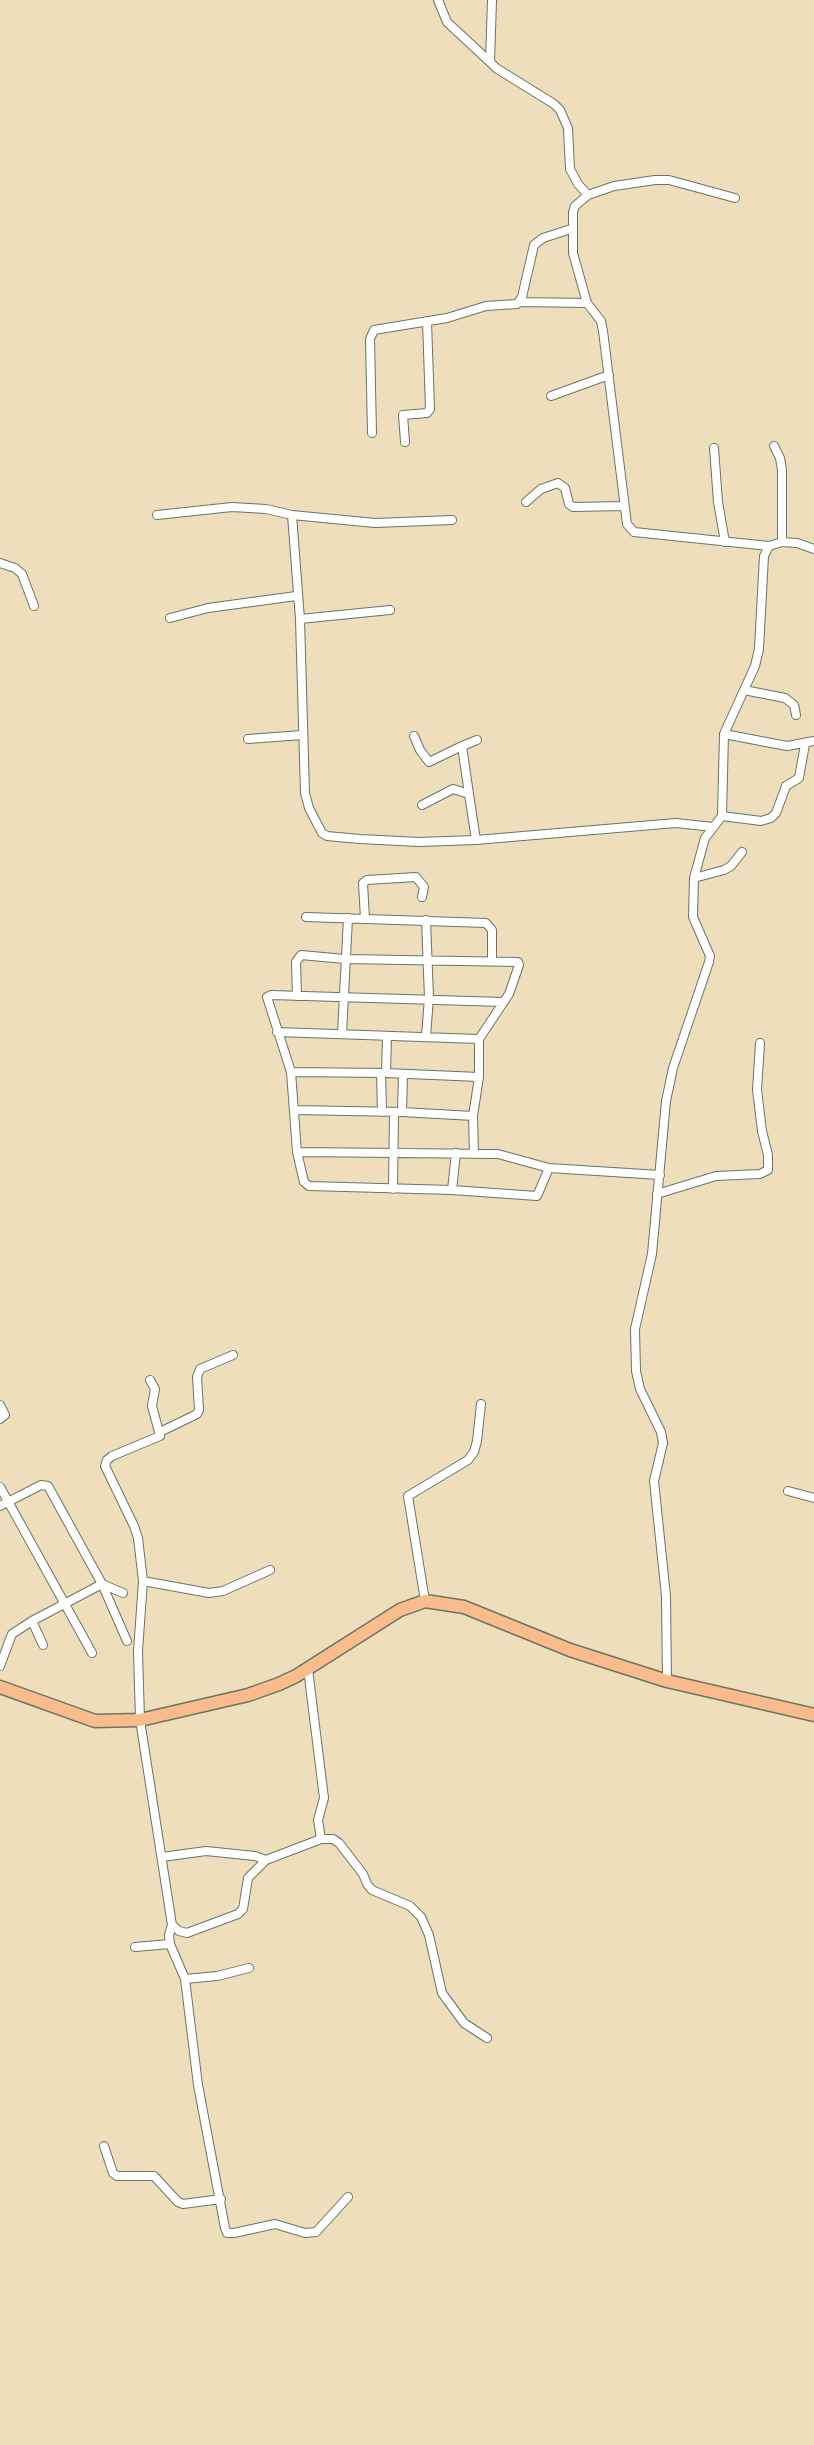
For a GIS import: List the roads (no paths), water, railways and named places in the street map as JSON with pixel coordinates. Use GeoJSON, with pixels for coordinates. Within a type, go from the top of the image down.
{"type":"FeatureCollection","features":[{"type":"Feature","properties":{"kind":"main road"},"geometry":{"type":"LineString","coordinates":[[0,1687],[95,1721],[140,1720],[248,1695],[279,1684],[308,1669],[400,1610],[425,1601],[464,1607],[570,1650],[667,1681],[814,1715]]}},
{"type":"Feature","properties":{"kind":"street"},"geometry":{"type":"LineString","coordinates":[[438,0],[447,22],[502,73],[554,104],[560,110],[568,128],[570,169],[578,184],[588,195]]}},
{"type":"Feature","properties":{"kind":"street"},"geometry":{"type":"LineString","coordinates":[[490,62],[492,0]]}},
{"type":"Feature","properties":{"kind":"street"},"geometry":{"type":"LineString","coordinates":[[735,198],[669,180],[655,180],[614,186],[588,195],[575,206],[571,229],[573,254],[587,303],[601,321],[618,436],[627,524],[634,532],[768,546],[782,542],[797,543],[814,549]]}},
{"type":"Feature","properties":{"kind":"street"},"geometry":{"type":"LineString","coordinates":[[519,302],[531,248],[540,240],[571,229]]}},
{"type":"Feature","properties":{"kind":"street"},"geometry":{"type":"LineString","coordinates":[[372,433],[372,333],[376,328],[447,318],[486,306],[514,305],[519,302],[587,303]]}},
{"type":"Feature","properties":{"kind":"street"},"geometry":{"type":"LineString","coordinates":[[405,442],[403,415],[426,413],[430,409],[428,321]]}},
{"type":"Feature","properties":{"kind":"street"},"geometry":{"type":"LineString","coordinates":[[550,396],[609,375]]}},
{"type":"Feature","properties":{"kind":"street"},"geometry":{"type":"LineString","coordinates":[[774,446],[780,458],[782,470],[782,542]]}},
{"type":"Feature","properties":{"kind":"street"},"geometry":{"type":"LineString","coordinates":[[714,448],[718,502],[725,542]]}},
{"type":"Feature","properties":{"kind":"street"},"geometry":{"type":"LineString","coordinates":[[526,502],[541,488],[558,483],[564,488],[569,504],[573,507],[624,506]]}},
{"type":"Feature","properties":{"kind":"street"},"geometry":{"type":"LineString","coordinates":[[157,516],[232,507],[266,509],[292,515],[375,523],[452,520]]}},
{"type":"Feature","properties":{"kind":"street"},"geometry":{"type":"LineString","coordinates":[[292,515],[296,596],[300,619],[305,793],[309,808],[322,833],[327,836],[419,842],[476,840],[676,823],[713,827]]}},
{"type":"Feature","properties":{"kind":"street"},"geometry":{"type":"LineString","coordinates":[[667,1681],[666,1596],[660,1524],[654,1488],[663,1443],[661,1432],[640,1389],[636,1371],[634,1329],[652,1254],[666,1100],[673,1068],[710,956],[693,917],[694,878],[705,838],[722,816],[724,734],[755,666],[759,649],[764,556],[768,546]]}},
{"type":"Feature","properties":{"kind":"street"},"geometry":{"type":"LineString","coordinates":[[0,563],[14,568],[22,574],[34,606]]}},
{"type":"Feature","properties":{"kind":"street"},"geometry":{"type":"LineString","coordinates":[[170,618],[208,608],[296,596]]}},
{"type":"Feature","properties":{"kind":"street"},"geometry":{"type":"LineString","coordinates":[[300,619],[390,610]]}},
{"type":"Feature","properties":{"kind":"street"},"geometry":{"type":"LineString","coordinates":[[744,690],[785,698],[794,705],[796,715]]}},
{"type":"Feature","properties":{"kind":"street"},"geometry":{"type":"LineString","coordinates":[[724,734],[787,746],[814,741]]}},
{"type":"Feature","properties":{"kind":"street"},"geometry":{"type":"LineString","coordinates":[[248,739],[302,735]]}},
{"type":"Feature","properties":{"kind":"street"},"geometry":{"type":"LineString","coordinates":[[414,736],[420,750],[429,762],[477,740]]}},
{"type":"Feature","properties":{"kind":"street"},"geometry":{"type":"LineString","coordinates":[[722,816],[761,821],[771,818],[776,813],[786,786],[799,778],[804,744]]}},
{"type":"Feature","properties":{"kind":"street"},"geometry":{"type":"LineString","coordinates":[[462,746],[476,840]]}},
{"type":"Feature","properties":{"kind":"street"},"geometry":{"type":"LineString","coordinates":[[422,805],[453,789],[469,794]]}},
{"type":"Feature","properties":{"kind":"street"},"geometry":{"type":"LineString","coordinates":[[694,878],[724,870],[731,866],[742,852]]}},
{"type":"Feature","properties":{"kind":"street"},"geometry":{"type":"LineString","coordinates":[[365,919],[363,883],[367,880],[416,877],[424,886],[422,897]]}},
{"type":"Feature","properties":{"kind":"street"},"geometry":{"type":"LineString","coordinates":[[306,917],[486,923],[492,930],[492,961]]}},
{"type":"Feature","properties":{"kind":"street"},"geometry":{"type":"LineString","coordinates":[[342,1034],[348,918]]}},
{"type":"Feature","properties":{"kind":"street"},"geometry":{"type":"LineString","coordinates":[[426,920],[428,998],[426,1036]]}},
{"type":"Feature","properties":{"kind":"street"},"geometry":{"type":"LineString","coordinates":[[297,996],[296,962],[299,956],[309,954],[345,959],[514,961],[519,965],[504,1002],[479,1039],[479,1077],[473,1116],[474,1153]]}},
{"type":"Feature","properties":{"kind":"street"},"geometry":{"type":"LineString","coordinates":[[504,1002],[428,998],[343,999],[271,995],[267,997],[291,1072],[296,1110],[297,1152],[306,1185],[393,1190],[452,1190],[537,1196],[551,1169]]}},
{"type":"Feature","properties":{"kind":"street"},"geometry":{"type":"LineString","coordinates":[[277,1032],[479,1039]]}},
{"type":"Feature","properties":{"kind":"street"},"geometry":{"type":"LineString","coordinates":[[382,1112],[387,1037]]}},
{"type":"Feature","properties":{"kind":"street"},"geometry":{"type":"LineString","coordinates":[[657,1194],[716,1176],[760,1174],[768,1170],[768,1155],[762,1131],[757,1090],[760,1043]]}},
{"type":"Feature","properties":{"kind":"street"},"geometry":{"type":"LineString","coordinates":[[291,1072],[479,1077]]}},
{"type":"Feature","properties":{"kind":"street"},"geometry":{"type":"LineString","coordinates":[[393,1190],[394,1152],[403,1075]]}},
{"type":"Feature","properties":{"kind":"street"},"geometry":{"type":"LineString","coordinates":[[296,1110],[473,1116]]}},
{"type":"Feature","properties":{"kind":"street"},"geometry":{"type":"LineString","coordinates":[[297,1152],[474,1153],[508,1156],[551,1169],[660,1175]]}},
{"type":"Feature","properties":{"kind":"street"},"geometry":{"type":"LineString","coordinates":[[452,1190],[456,1154]]}},
{"type":"Feature","properties":{"kind":"street"},"geometry":{"type":"LineString","coordinates":[[233,1355],[200,1369],[197,1377],[199,1410],[197,1414],[160,1432],[155,1439],[112,1456],[105,1464],[136,1532],[143,1581],[138,1651],[140,1720],[172,1925],[169,1934],[170,1944],[185,1979],[198,2085],[227,2233],[275,2224],[308,2233],[316,2232],[348,2197]]}},
{"type":"Feature","properties":{"kind":"street"},"geometry":{"type":"LineString","coordinates":[[150,1380],[155,1389],[152,1406],[160,1432]]}},
{"type":"Feature","properties":{"kind":"street"},"geometry":{"type":"LineString","coordinates":[[425,1601],[408,1496],[468,1460],[474,1452],[477,1441],[481,1404]]}},
{"type":"Feature","properties":{"kind":"street"},"geometry":{"type":"LineString","coordinates":[[0,1405],[5,1415],[0,1420]]}},
{"type":"Feature","properties":{"kind":"street"},"geometry":{"type":"LineString","coordinates":[[0,1506],[41,1485],[48,1486],[102,1584],[127,1641]]}},
{"type":"Feature","properties":{"kind":"street"},"geometry":{"type":"LineString","coordinates":[[0,1487],[92,1653]]}},
{"type":"Feature","properties":{"kind":"street"},"geometry":{"type":"LineString","coordinates":[[788,1491],[814,1498]]}},
{"type":"Feature","properties":{"kind":"street"},"geometry":{"type":"LineString","coordinates":[[143,1581],[209,1593],[223,1591],[270,1570]]}},
{"type":"Feature","properties":{"kind":"street"},"geometry":{"type":"LineString","coordinates":[[0,1666],[12,1634],[32,1621],[102,1584],[123,1592]]}},
{"type":"Feature","properties":{"kind":"street"},"geometry":{"type":"LineString","coordinates":[[32,1621],[43,1645]]}},
{"type":"Feature","properties":{"kind":"street"},"geometry":{"type":"LineString","coordinates":[[308,1669],[324,1798],[318,1820],[321,1839]]}},
{"type":"Feature","properties":{"kind":"street"},"geometry":{"type":"LineString","coordinates":[[172,1925],[179,1931],[187,1932],[238,1914],[243,1909],[248,1878],[266,1860],[321,1839],[333,1839],[339,1842],[363,1874],[366,1884],[372,1890],[415,1911],[429,1935],[442,1993],[464,2023],[487,2038]]}},
{"type":"Feature","properties":{"kind":"street"},"geometry":{"type":"LineString","coordinates":[[162,1856],[207,1851],[255,1856],[266,1860]]}},
{"type":"Feature","properties":{"kind":"street"},"geometry":{"type":"LineString","coordinates":[[135,1947],[170,1944]]}},
{"type":"Feature","properties":{"kind":"street"},"geometry":{"type":"LineString","coordinates":[[185,1979],[217,1976],[249,1968]]}},
{"type":"Feature","properties":{"kind":"street"},"geometry":{"type":"LineString","coordinates":[[104,2146],[113,2172],[117,2176],[154,2176],[178,2202],[183,2204],[220,2199]]}}]}
